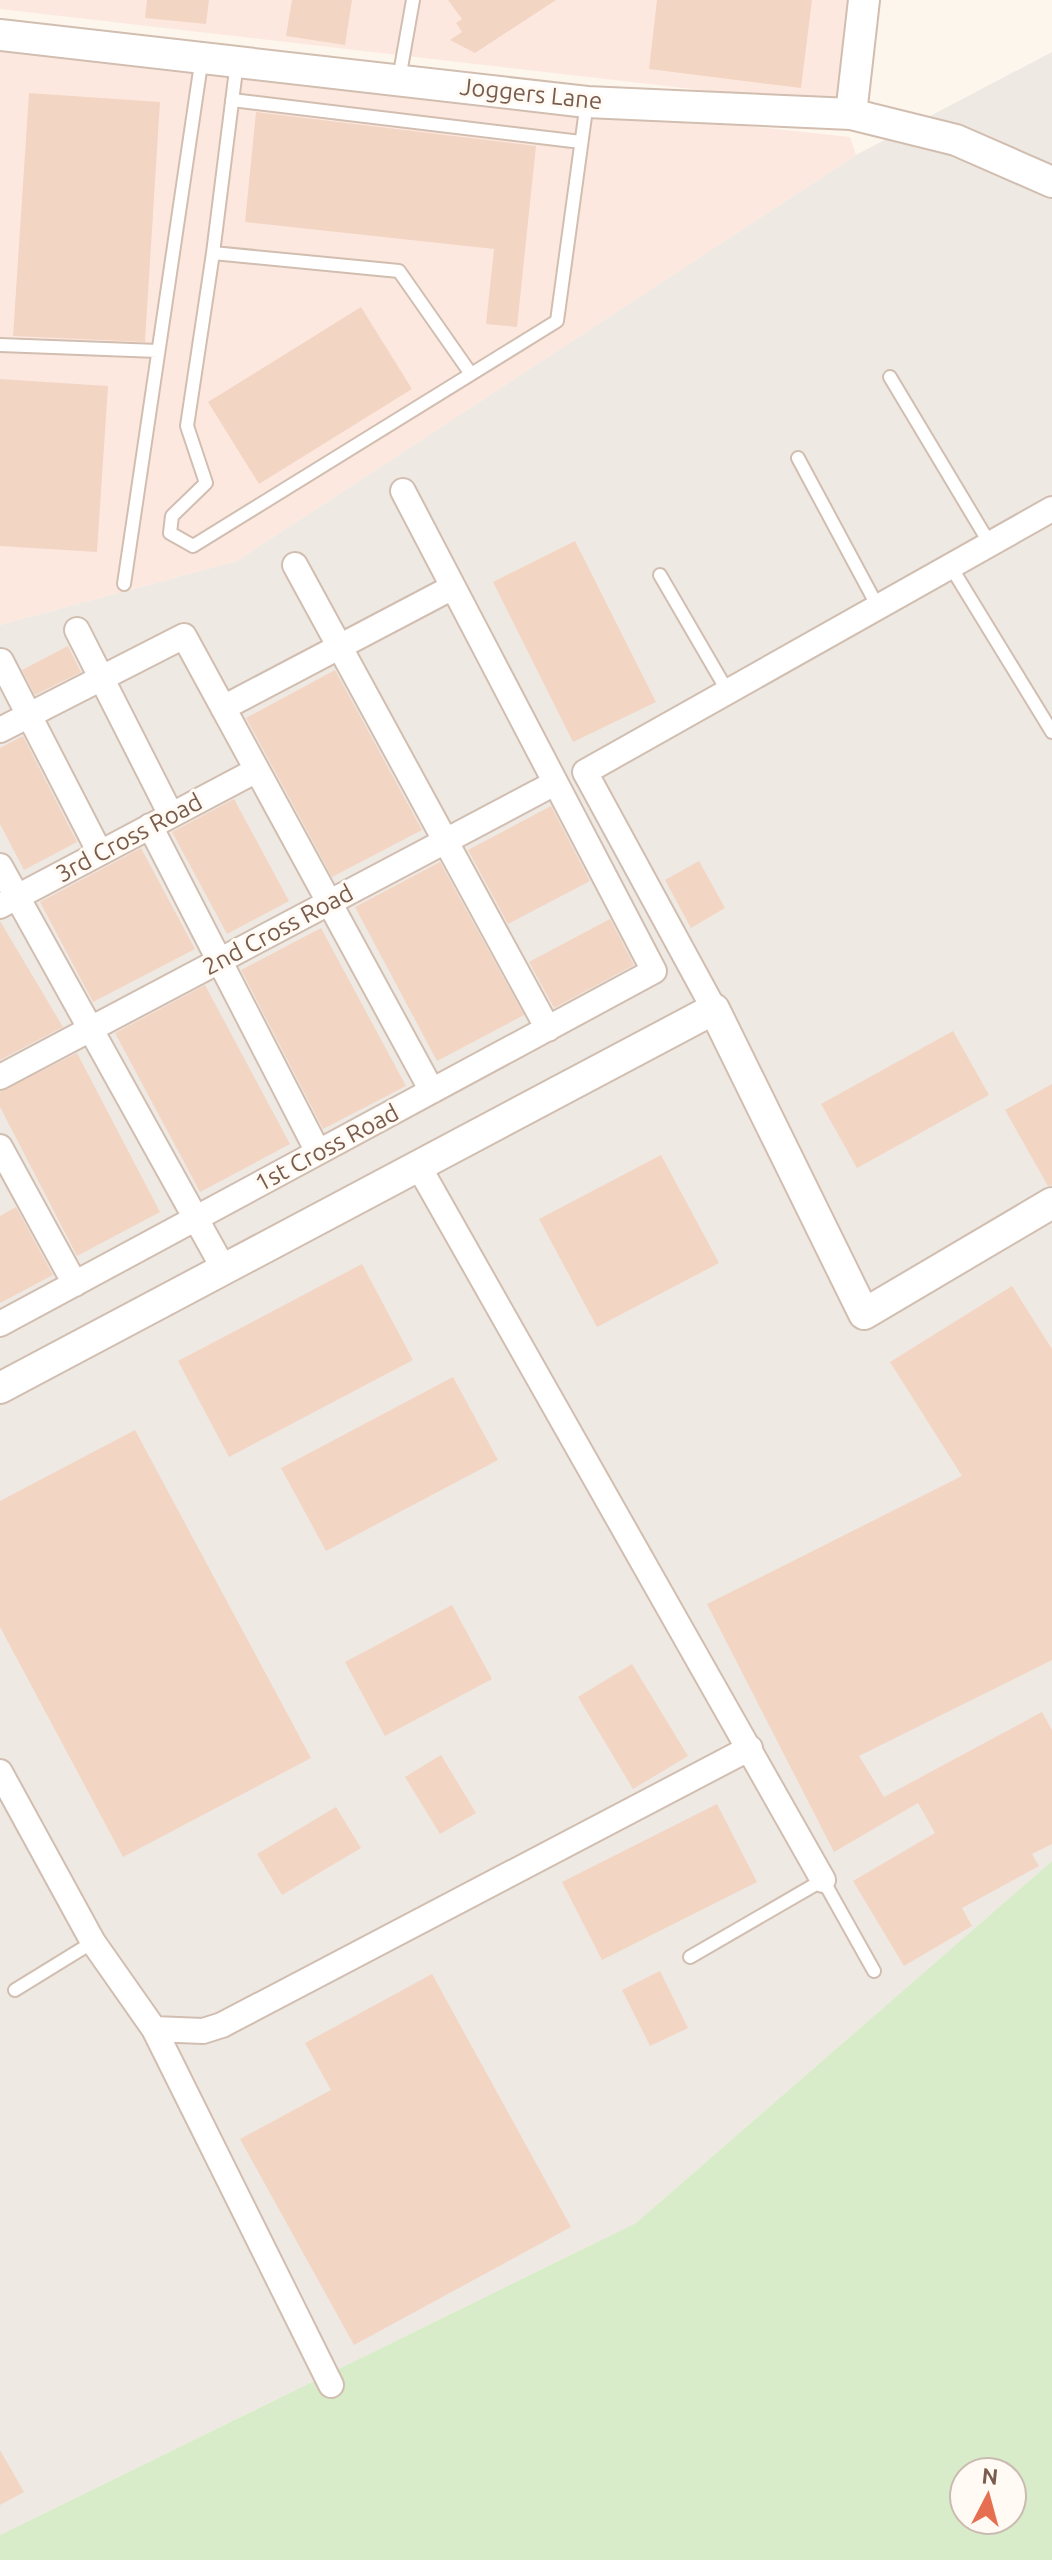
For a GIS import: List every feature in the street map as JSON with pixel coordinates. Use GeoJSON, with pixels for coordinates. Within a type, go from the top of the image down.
{"type":"FeatureCollection","features":[{"type":"Feature","properties":{"kind":"street"},"geometry":{"type":"LineString","coordinates":[[851,114],[864,0]]}},
{"type":"Feature","properties":{"kind":"street","name":"Joggers Lane"},"geometry":{"type":"LineString","coordinates":[[0,35],[587,102],[851,114],[956,140],[1052,182]]}},
{"type":"Feature","properties":{"kind":"street"},"geometry":{"type":"LineString","coordinates":[[403,491],[555,783]]}},
{"type":"Feature","properties":{"kind":"street"},"geometry":{"type":"LineString","coordinates":[[1050,515],[990,544],[585,772],[714,1009],[864,1314],[1052,1203]]}},
{"type":"Feature","properties":{"kind":"street"},"geometry":{"type":"LineString","coordinates":[[295,565],[548,1029]]}},
{"type":"Feature","properties":{"kind":"street"},"geometry":{"type":"LineString","coordinates":[[223,708],[453,587]]}},
{"type":"Feature","properties":{"kind":"street"},"geometry":{"type":"LineString","coordinates":[[77,630],[101,678],[219,961],[318,1152]]}},
{"type":"Feature","properties":{"kind":"street"},"geometry":{"type":"LineString","coordinates":[[0,730],[184,636],[432,1091]]}},
{"type":"Feature","properties":{"kind":"street"},"geometry":{"type":"LineString","coordinates":[[1,661],[100,853]]}},
{"type":"Feature","properties":{"kind":"street","name":"3rd Cross Road"},"geometry":{"type":"LineString","coordinates":[[9,901],[257,770]]}},
{"type":"Feature","properties":{"kind":"street","name":"2nd Cross Road"},"geometry":{"type":"LineString","coordinates":[[0,1077],[555,783]]}},
{"type":"Feature","properties":{"kind":"street","name":"1st Cross Road"},"geometry":{"type":"LineString","coordinates":[[0,1324],[654,971],[555,783]]}},
{"type":"Feature","properties":{"kind":"street"},"geometry":{"type":"LineString","coordinates":[[0,866],[9,901],[90,1029],[225,1271]]}},
{"type":"Feature","properties":{"kind":"street"},"geometry":{"type":"LineString","coordinates":[[0,1388],[714,1009]]}},
{"type":"Feature","properties":{"kind":"street"},"geometry":{"type":"LineString","coordinates":[[0,1147],[75,1284]]}},
{"type":"Feature","properties":{"kind":"street"},"geometry":{"type":"LineString","coordinates":[[419,1167],[823,1880]]}},
{"type":"Feature","properties":{"kind":"street"},"geometry":{"type":"LineString","coordinates":[[154,2029],[203,2031],[222,2025],[750,1748]]}},
{"type":"Feature","properties":{"kind":"street"},"geometry":{"type":"LineString","coordinates":[[0,1772],[93,1942],[154,2029],[331,2385]]}},
{"type":"Feature","properties":{"kind":"lane"},"geometry":{"type":"LineString","coordinates":[[399,79],[413,0]]}},
{"type":"Feature","properties":{"kind":"lane"},"geometry":{"type":"LineString","coordinates":[[124,584],[202,57]]}},
{"type":"Feature","properties":{"kind":"lane"},"geometry":{"type":"LineString","coordinates":[[237,61],[187,426],[206,483],[172,516],[170,533],[193,546],[557,321],[587,102]]}},
{"type":"Feature","properties":{"kind":"lane"},"geometry":{"type":"LineString","coordinates":[[232,100],[581,142]]}},
{"type":"Feature","properties":{"kind":"lane"},"geometry":{"type":"LineString","coordinates":[[213,253],[399,271],[471,374]]}},
{"type":"Feature","properties":{"kind":"lane"},"geometry":{"type":"LineString","coordinates":[[0,345],[158,351]]}},
{"type":"Feature","properties":{"kind":"lane"},"geometry":{"type":"LineString","coordinates":[[890,377],[990,544]]}},
{"type":"Feature","properties":{"kind":"lane"},"geometry":{"type":"LineString","coordinates":[[798,458],[878,607]]}},
{"type":"Feature","properties":{"kind":"lane"},"geometry":{"type":"LineString","coordinates":[[951,567],[1052,732]]}},
{"type":"Feature","properties":{"kind":"lane"},"geometry":{"type":"LineString","coordinates":[[660,575],[728,692]]}},
{"type":"Feature","properties":{"kind":"lane"},"geometry":{"type":"LineString","coordinates":[[690,1957],[823,1880],[874,1971]]}},
{"type":"Feature","properties":{"kind":"lane"},"geometry":{"type":"LineString","coordinates":[[15,1990],[93,1942]]}},
{"type":"Feature","properties":{"kind":"shaded area"},"geometry":{"type":"Polygon","coordinates":[[[0,0],[851,0],[839,106],[0,9],[0,0]]]}},
{"type":"Feature","properties":{"kind":"shaded area"},"geometry":{"type":"Polygon","coordinates":[[[0,45],[850,137],[856,155],[237,561],[0,625],[0,45]]]}},
{"type":"Feature","properties":{"kind":"shaded area"},"geometry":{"type":"Polygon","coordinates":[[[1052,52],[1052,1861],[636,2223],[0,2535],[0,625],[237,561],[856,155],[1052,52]]]}},
{"type":"Feature","properties":{"kind":"green space"},"geometry":{"type":"Polygon","coordinates":[[[1052,1861],[1052,2560],[0,2560],[0,2535],[636,2223],[1052,1861]]]}},
{"type":"Feature","properties":{"kind":"building"},"geometry":{"type":"Polygon","coordinates":[[[147,0],[209,0],[206,24],[145,18],[147,0]]]}},
{"type":"Feature","properties":{"kind":"building"},"geometry":{"type":"Polygon","coordinates":[[[292,0],[352,0],[345,45],[286,36],[292,0]]]}},
{"type":"Feature","properties":{"kind":"building"},"geometry":{"type":"Polygon","coordinates":[[[448,0],[556,0],[475,53],[450,40],[462,32],[456,23],[462,19],[448,0]]]}},
{"type":"Feature","properties":{"kind":"building"},"geometry":{"type":"Polygon","coordinates":[[[657,0],[812,0],[801,88],[649,69],[657,0]]]}},
{"type":"Feature","properties":{"kind":"building"},"geometry":{"type":"Polygon","coordinates":[[[29,93],[160,102],[145,342],[13,336],[29,93]]]}},
{"type":"Feature","properties":{"kind":"building"},"geometry":{"type":"Polygon","coordinates":[[[256,112],[536,146],[517,327],[486,324],[494,249],[245,222],[256,112]]]}},
{"type":"Feature","properties":{"kind":"building"},"geometry":{"type":"Polygon","coordinates":[[[361,307],[412,389],[259,484],[208,402],[361,307]]]}},
{"type":"Feature","properties":{"kind":"building"},"geometry":{"type":"Polygon","coordinates":[[[0,379],[108,386],[97,552],[0,546],[0,379]]]}},
{"type":"Feature","properties":{"kind":"building"},"geometry":{"type":"Polygon","coordinates":[[[575,541],[656,702],[573,742],[493,582],[575,541]]]}},
{"type":"Feature","properties":{"kind":"building"},"geometry":{"type":"Polygon","coordinates":[[[68,646],[81,672],[35,695],[22,670],[68,646]]]}},
{"type":"Feature","properties":{"kind":"building"},"geometry":{"type":"Polygon","coordinates":[[[335,670],[422,830],[332,877],[246,718],[335,670]]]}},
{"type":"Feature","properties":{"kind":"building"},"geometry":{"type":"Polygon","coordinates":[[[23,736],[77,842],[24,870],[0,824],[0,748],[23,736]]]}},
{"type":"Feature","properties":{"kind":"building"},"geometry":{"type":"Polygon","coordinates":[[[234,799],[289,901],[227,934],[172,832],[234,799]]]}},
{"type":"Feature","properties":{"kind":"building"},"geometry":{"type":"Polygon","coordinates":[[[551,806],[590,881],[508,924],[468,850],[551,806]]]}},
{"type":"Feature","properties":{"kind":"building"},"geometry":{"type":"Polygon","coordinates":[[[141,848],[195,949],[93,1002],[40,902],[141,848]]]}},
{"type":"Feature","properties":{"kind":"building"},"geometry":{"type":"Polygon","coordinates":[[[699,861],[725,908],[691,928],[665,880],[699,861]]]}},
{"type":"Feature","properties":{"kind":"building"},"geometry":{"type":"Polygon","coordinates":[[[440,862],[524,1015],[437,1061],[355,907],[440,862]]]}},
{"type":"Feature","properties":{"kind":"building"},"geometry":{"type":"Polygon","coordinates":[[[610,919],[634,965],[554,1008],[529,962],[610,919]]]}},
{"type":"Feature","properties":{"kind":"building"},"geometry":{"type":"Polygon","coordinates":[[[0,921],[63,1027],[0,1060],[0,921]]]}},
{"type":"Feature","properties":{"kind":"building"},"geometry":{"type":"Polygon","coordinates":[[[321,928],[406,1086],[323,1129],[241,970],[321,928]]]}},
{"type":"Feature","properties":{"kind":"building"},"geometry":{"type":"Polygon","coordinates":[[[205,985],[290,1144],[200,1192],[115,1033],[205,985]]]}},
{"type":"Feature","properties":{"kind":"building"},"geometry":{"type":"Polygon","coordinates":[[[953,1031],[989,1095],[857,1168],[821,1104],[953,1031]]]}},
{"type":"Feature","properties":{"kind":"building"},"geometry":{"type":"Polygon","coordinates":[[[77,1053],[160,1212],[77,1256],[0,1107],[0,1092],[77,1053]]]}},
{"type":"Feature","properties":{"kind":"building"},"geometry":{"type":"Polygon","coordinates":[[[1052,1084],[1052,1185],[1048,1186],[1005,1110],[1052,1084]]]}},
{"type":"Feature","properties":{"kind":"building"},"geometry":{"type":"Polygon","coordinates":[[[661,1155],[719,1263],[597,1327],[539,1219],[661,1155]]]}},
{"type":"Feature","properties":{"kind":"building"},"geometry":{"type":"Polygon","coordinates":[[[16,1207],[53,1275],[0,1303],[0,1216],[16,1207]]]}},
{"type":"Feature","properties":{"kind":"building"},"geometry":{"type":"Polygon","coordinates":[[[362,1264],[413,1360],[229,1457],[178,1361],[362,1264]]]}},
{"type":"Feature","properties":{"kind":"building"},"geometry":{"type":"Polygon","coordinates":[[[1012,1286],[1052,1349],[1052,1660],[859,1756],[884,1797],[1042,1712],[1052,1730],[1052,1844],[1032,1854],[1039,1866],[962,1908],[972,1926],[904,1966],[853,1881],[935,1833],[918,1803],[834,1852],[707,1604],[962,1476],[890,1362],[1012,1286]]]}},
{"type":"Feature","properties":{"kind":"building"},"geometry":{"type":"Polygon","coordinates":[[[453,1377],[498,1460],[326,1551],[281,1468],[453,1377]]]}},
{"type":"Feature","properties":{"kind":"building"},"geometry":{"type":"Polygon","coordinates":[[[135,1430],[311,1758],[123,1857],[0,1627],[0,1501],[135,1430]]]}},
{"type":"Feature","properties":{"kind":"building"},"geometry":{"type":"Polygon","coordinates":[[[452,1605],[492,1679],[385,1736],[345,1662],[452,1605]]]}},
{"type":"Feature","properties":{"kind":"building"},"geometry":{"type":"Polygon","coordinates":[[[632,1664],[688,1756],[633,1789],[578,1697],[632,1664]]]}},
{"type":"Feature","properties":{"kind":"building"},"geometry":{"type":"Polygon","coordinates":[[[441,1755],[476,1813],[440,1834],[405,1777],[441,1755]]]}},
{"type":"Feature","properties":{"kind":"building"},"geometry":{"type":"Polygon","coordinates":[[[717,1804],[757,1882],[602,1960],[562,1882],[717,1804]]]}},
{"type":"Feature","properties":{"kind":"building"},"geometry":{"type":"Polygon","coordinates":[[[336,1807],[361,1848],[282,1895],[257,1854],[336,1807]]]}},
{"type":"Feature","properties":{"kind":"building"},"geometry":{"type":"Polygon","coordinates":[[[660,1971],[688,2028],[650,2046],[622,1990],[660,1971]]]}},
{"type":"Feature","properties":{"kind":"building"},"geometry":{"type":"Polygon","coordinates":[[[432,1974],[571,2227],[354,2345],[240,2139],[331,2090],[305,2043],[432,1974]]]}},
{"type":"Feature","properties":{"kind":"building"},"geometry":{"type":"Polygon","coordinates":[[[0,2450],[24,2492],[0,2505],[0,2450]]]}}]}
